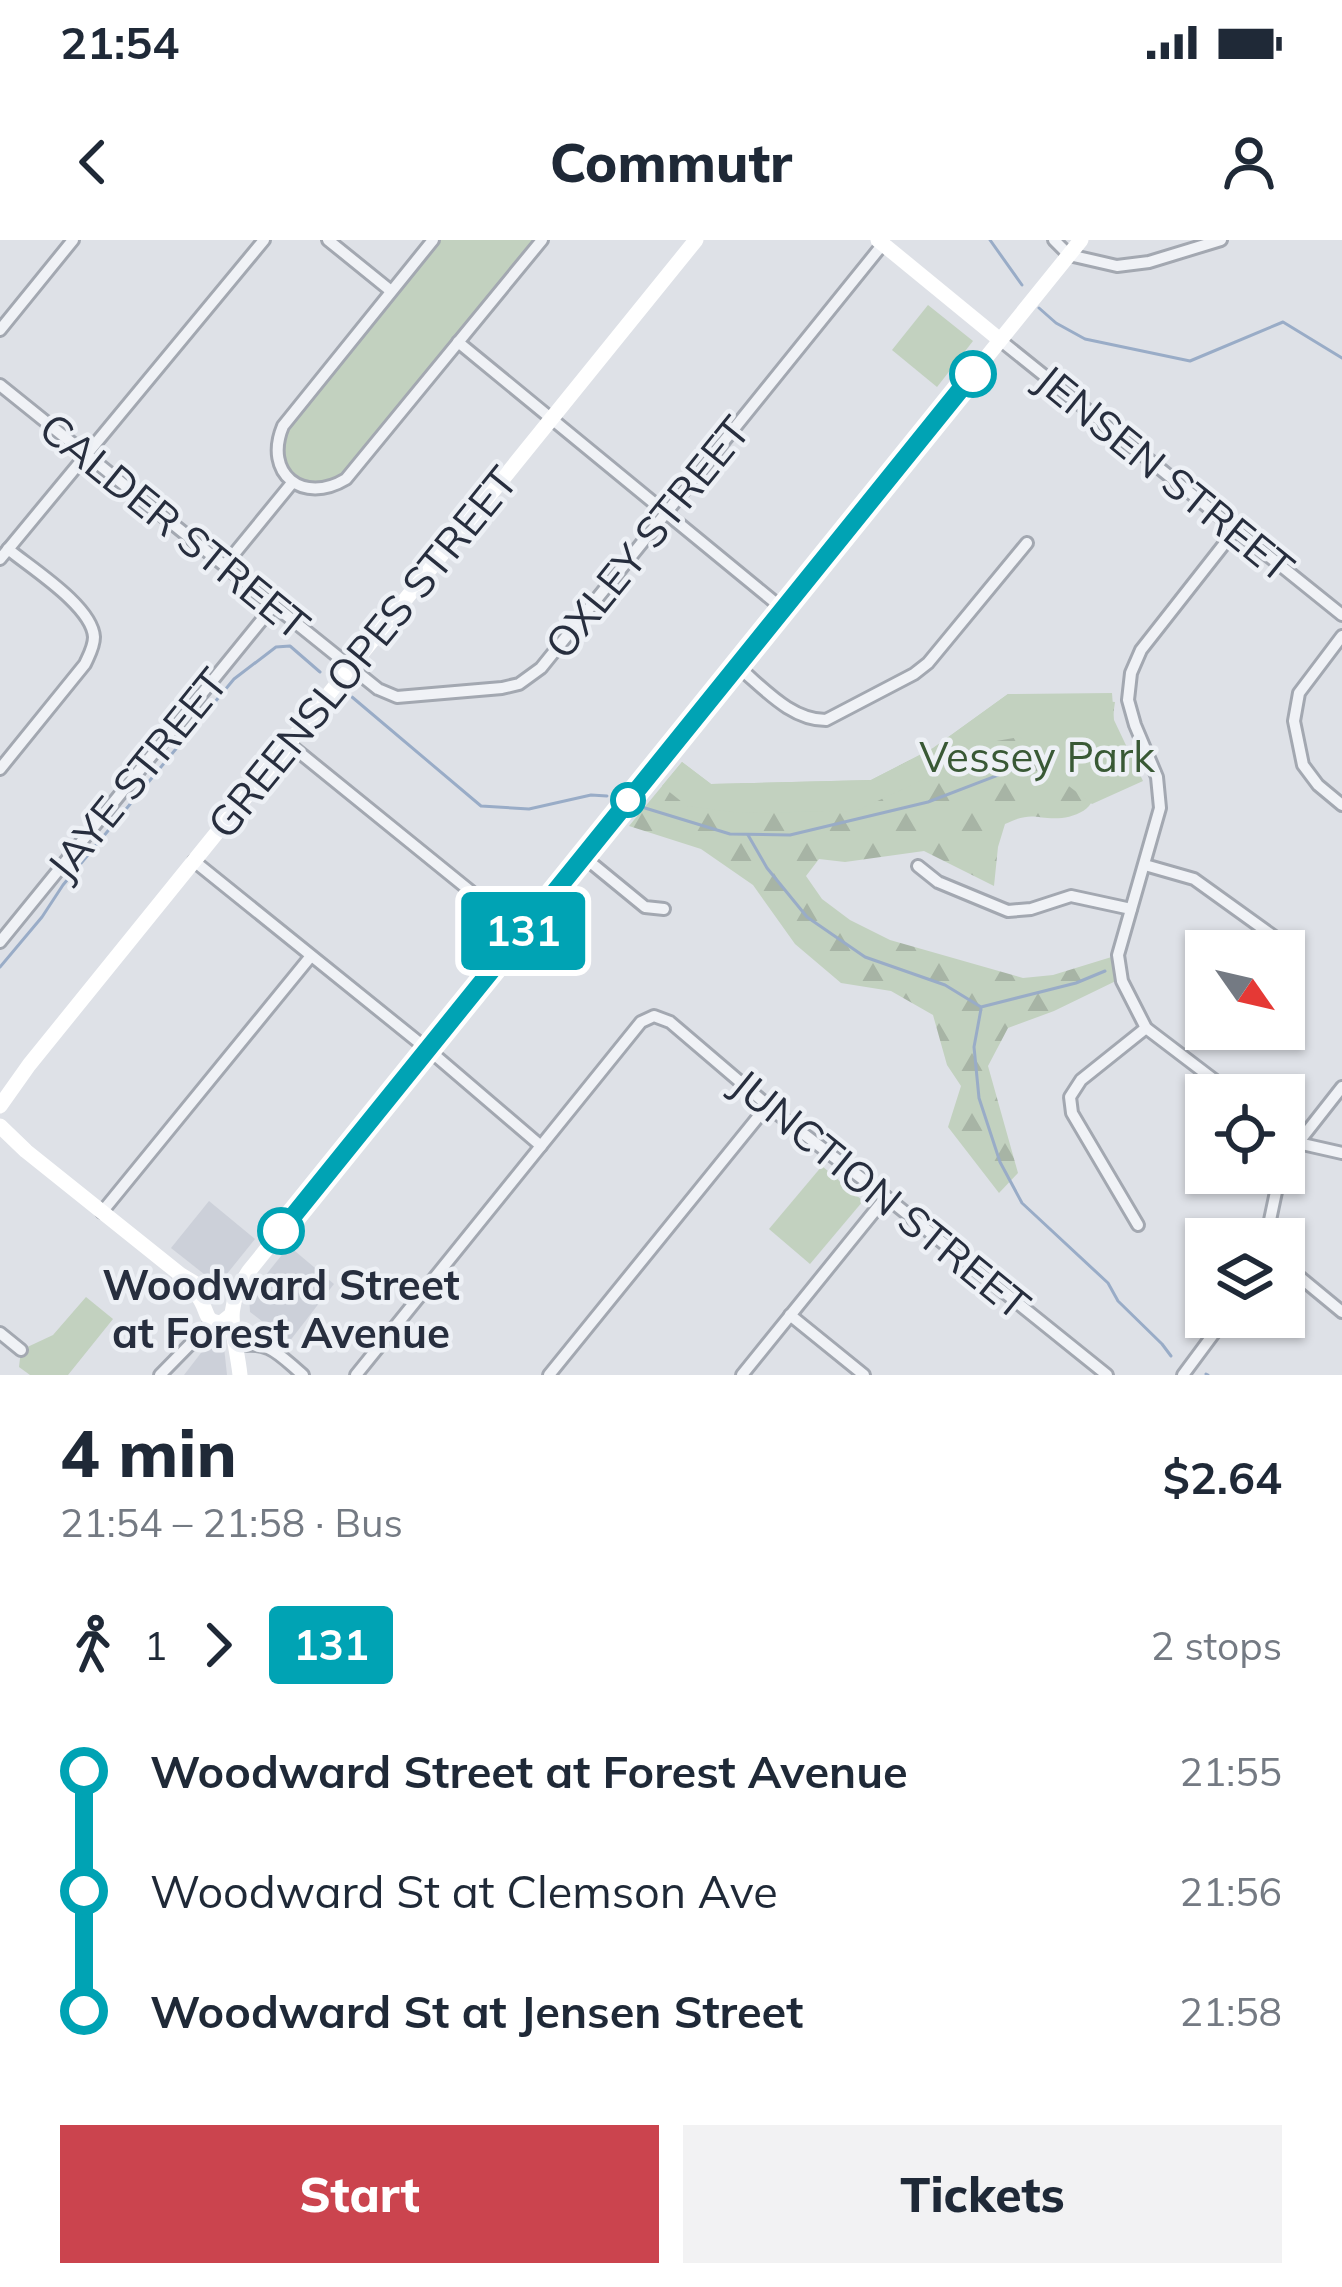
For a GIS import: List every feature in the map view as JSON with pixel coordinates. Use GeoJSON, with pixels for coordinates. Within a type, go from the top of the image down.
{"type":"FeatureCollection","features":[{"type":"Feature","properties":{"kind":"street"},"geometry":{"type":"LineString","coordinates":[[0,330],[73,240]]}},
{"type":"Feature","properties":{"kind":"street"},"geometry":{"type":"LineString","coordinates":[[0,769],[85,664],[94,638],[76,604],[4,554],[264,240]]}},
{"type":"Feature","properties":{"kind":"street"},"geometry":{"type":"LineString","coordinates":[[328,240],[392,291]]}},
{"type":"Feature","properties":{"kind":"street"},"geometry":{"type":"LineString","coordinates":[[433,240],[283,427],[278,448],[284,473],[292,483],[325,489],[346,478],[542,240]]}},
{"type":"Feature","properties":{"kind":"street","name":"GREENSLOPES STREET"},"geometry":{"type":"LineString","coordinates":[[0,1106],[695,240]]}},
{"type":"Feature","properties":{"kind":"street"},"geometry":{"type":"LineString","coordinates":[[1054,240],[1069,255],[1128,265],[1221,240]]}},
{"type":"Feature","properties":{"kind":"street"},"geometry":{"type":"LineString","coordinates":[[160,1375],[237,1288],[1081,240]]}},
{"type":"Feature","properties":{"kind":"street","name":"JENSEN STREET"},"geometry":{"type":"LineString","coordinates":[[880,242],[1342,615]]}},
{"type":"Feature","properties":{"kind":"street","name":"OXLEY STREET"},"geometry":{"type":"LineString","coordinates":[[350,667],[397,697],[519,684],[542,668],[880,242]]}},
{"type":"Feature","properties":{"kind":"street"},"geometry":{"type":"LineString","coordinates":[[458,342],[783,609]]}},
{"type":"Feature","properties":{"kind":"street","name":"CALDER STREET"},"geometry":{"type":"LineString","coordinates":[[0,385],[350,667]]}},
{"type":"Feature","properties":{"kind":"street"},"geometry":{"type":"LineString","coordinates":[[225,565],[292,483]]}},
{"type":"Feature","properties":{"kind":"street"},"geometry":{"type":"LineString","coordinates":[[1206,1074],[1146,1028],[1122,981],[1118,955],[1157,824],[1160,791],[1130,712],[1128,687],[1141,650],[1236,530]]}},
{"type":"Feature","properties":{"kind":"street"},"geometry":{"type":"LineString","coordinates":[[736,666],[792,711],[826,720],[928,663],[1027,542]]}},
{"type":"Feature","properties":{"kind":"street","name":"JAYE STREET"},"geometry":{"type":"LineString","coordinates":[[0,942],[274,605]]}},
{"type":"Feature","properties":{"kind":"street"},"geometry":{"type":"LineString","coordinates":[[1342,636],[1305,683],[1294,721],[1303,764],[1342,805]]}},
{"type":"Feature","properties":{"kind":"street"},"geometry":{"type":"LineString","coordinates":[[289,744],[522,933]]}},
{"type":"Feature","properties":{"kind":"street"},"geometry":{"type":"LineString","coordinates":[[584,857],[645,907],[664,909]]}},
{"type":"Feature","properties":{"kind":"street"},"geometry":{"type":"LineString","coordinates":[[194,861],[541,1146],[356,1375]]}},
{"type":"Feature","properties":{"kind":"street"},"geometry":{"type":"LineString","coordinates":[[1145,865],[1194,879],[1265,930]]}},
{"type":"Feature","properties":{"kind":"street"},"geometry":{"type":"LineString","coordinates":[[918,866],[938,882],[1008,910],[1030,909],[1071,896],[1131,909]]}},
{"type":"Feature","properties":{"kind":"street"},"geometry":{"type":"LineString","coordinates":[[102,1212],[311,956]]}},
{"type":"Feature","properties":{"kind":"street","name":"JUNCTION STREET"},"geometry":{"type":"LineString","coordinates":[[541,1146],[641,1022],[653,1016],[670,1022],[767,1106],[1107,1375]]}},
{"type":"Feature","properties":{"kind":"street"},"geometry":{"type":"LineString","coordinates":[[1138,1225],[1072,1113],[1070,1097],[1081,1080],[1146,1028]]}},
{"type":"Feature","properties":{"kind":"street","name":"GREENSLOPES STREET"},"geometry":{"type":"LineString","coordinates":[[0,1093],[29,1065]]}},
{"type":"Feature","properties":{"kind":"street"},"geometry":{"type":"LineString","coordinates":[[1305,1134],[1342,1087]]}},
{"type":"Feature","properties":{"kind":"street"},"geometry":{"type":"LineString","coordinates":[[549,1375],[767,1106]]}},
{"type":"Feature","properties":{"kind":"street"},"geometry":{"type":"LineString","coordinates":[[0,1126],[219,1309],[237,1346],[240,1375]]}},
{"type":"Feature","properties":{"kind":"street"},"geometry":{"type":"LineString","coordinates":[[0,1136],[26,1151]]}},
{"type":"Feature","properties":{"kind":"street"},"geometry":{"type":"LineString","coordinates":[[1305,1145],[1342,1153]]}},
{"type":"Feature","properties":{"kind":"street"},"geometry":{"type":"LineString","coordinates":[[742,1375],[886,1197]]}},
{"type":"Feature","properties":{"kind":"street"},"geometry":{"type":"LineString","coordinates":[[1305,1281],[1342,1312]]}},
{"type":"Feature","properties":{"kind":"street"},"geometry":{"type":"LineString","coordinates":[[790,1316],[864,1375]]}},
{"type":"Feature","properties":{"kind":"street"},"geometry":{"type":"LineString","coordinates":[[0,1333],[21,1350]]}},
{"type":"Feature","properties":{"kind":"street"},"geometry":{"type":"LineString","coordinates":[[1184,1375],[1211,1338]]}},
{"type":"Feature","properties":{"kind":"street"},"geometry":{"type":"LineString","coordinates":[[237,1346],[269,1347],[303,1375]]}},
{"type":"Feature","properties":{"kind":"shaded area"},"geometry":{"type":"Polygon","coordinates":[[[209,1201],[255,1239],[218,1285],[171,1248],[209,1201]]]}},
{"type":"Feature","properties":{"kind":"shaded area"},"geometry":{"type":"Polygon","coordinates":[[[289,1246],[334,1284],[289,1342],[250,1312],[249,1296],[289,1246]]]}},
{"type":"Feature","properties":{"kind":"shaded area"},"geometry":{"type":"Polygon","coordinates":[[[214,1336],[223,1338],[227,1375],[184,1375],[214,1336]]]}},
{"type":"Feature","properties":{"kind":"green space"},"geometry":{"type":"Polygon","coordinates":[[[439,240],[534,240],[345,471],[319,481],[297,476],[285,458],[287,431],[439,240]]]}},
{"type":"Feature","properties":{"kind":"green space"},"geometry":{"type":"Polygon","coordinates":[[[928,305],[973,341],[937,387],[892,350],[928,305]]]}},
{"type":"Feature","properties":{"kind":"green space","name":"Vessey Park"},"geometry":{"type":"Polygon","coordinates":[[[1112,693],[1114,720],[1143,781],[1092,804],[1020,737],[985,743],[929,777],[856,811],[740,813],[687,806],[662,786],[682,762],[711,784],[871,780],[933,748],[1008,694],[1112,693]]]}},
{"type":"Feature","properties":{"kind":"green space","name":"Vessey Park"},"geometry":{"type":"Polygon","coordinates":[[[1008,694],[1115,702],[1103,772],[1086,808],[1065,817],[1029,816],[1005,824],[994,886],[924,851],[845,862],[819,859],[806,876],[822,899],[890,940],[1023,978],[1053,975],[1118,955],[1122,978],[1008,1028],[988,1066],[1018,1173],[999,1193],[948,1127],[961,1086],[947,1065],[933,1015],[891,991],[841,983],[795,944],[753,885],[701,849],[629,826],[682,762],[711,784],[871,780],[932,749],[1008,694]]]}},
{"type":"Feature","properties":{"kind":"green space"},"geometry":{"type":"Polygon","coordinates":[[[822,1166],[863,1201],[810,1264],[769,1229],[822,1166]]]}},
{"type":"Feature","properties":{"kind":"green space"},"geometry":{"type":"Polygon","coordinates":[[[86,1297],[113,1319],[68,1375],[30,1375],[19,1367],[21,1350],[53,1335],[86,1297]]]}},
{"type":"Feature","properties":{"kind":"waterway"},"geometry":{"type":"LineString","coordinates":[[990,240],[1022,285]]}},
{"type":"Feature","properties":{"kind":"waterway"},"geometry":{"type":"LineString","coordinates":[[1039,308],[1085,339],[1190,361],[1283,322],[1342,358]]}},
{"type":"Feature","properties":{"kind":"waterway"},"geometry":{"type":"LineString","coordinates":[[0,967],[234,679],[276,647],[290,646],[320,672]]}},
{"type":"Feature","properties":{"kind":"waterway"},"geometry":{"type":"LineString","coordinates":[[352,697],[481,806],[529,809],[591,795],[607,796]]}},
{"type":"Feature","properties":{"kind":"waterway"},"geometry":{"type":"LineString","coordinates":[[645,808],[730,834],[790,835],[928,802],[1035,761]]}},
{"type":"Feature","properties":{"kind":"waterway"},"geometry":{"type":"LineString","coordinates":[[748,835],[767,868],[807,917],[865,957],[945,985],[981,1007],[1105,971]]}},
{"type":"Feature","properties":{"kind":"waterway"},"geometry":{"type":"LineString","coordinates":[[981,1009],[974,1047],[979,1098],[1000,1162],[1022,1203],[1108,1283],[1118,1301],[1171,1356]]}},
{"type":"Feature","properties":{"kind":"bus line","name":"131"},"geometry":{"type":"LineString","coordinates":[[281,1231],[973,374]]}},
{"type":"Feature","properties":{"kind":"place","name":"Woodward Street at Forest Avenue"},"geometry":{"type":"Point","coordinates":[281,1231]}}]}
